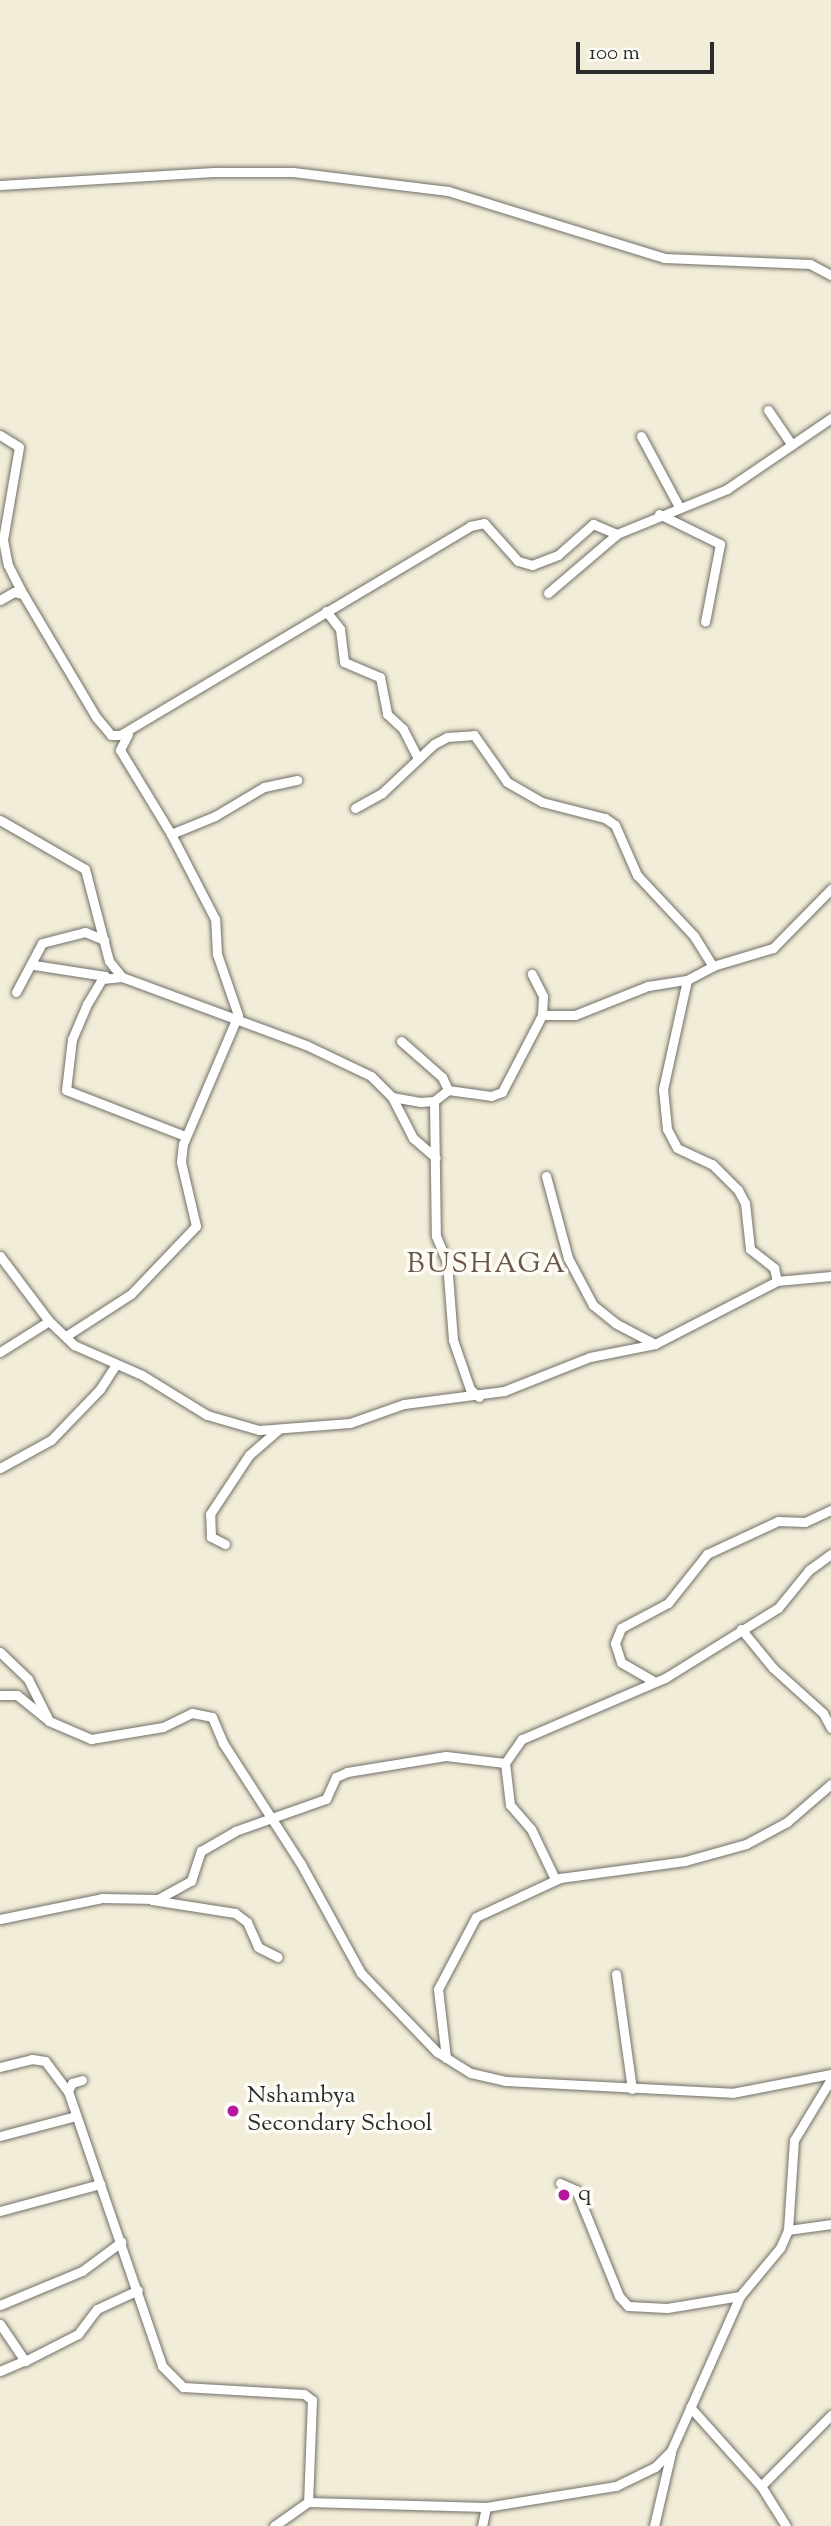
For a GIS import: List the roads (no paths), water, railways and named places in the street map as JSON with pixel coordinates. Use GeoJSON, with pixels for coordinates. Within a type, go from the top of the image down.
{"type":"FeatureCollection","features":[{"type":"Feature","properties":{"kind":"street"},"geometry":{"type":"LineString","coordinates":[[0,185],[214,172],[293,173],[448,191],[664,258],[796,262],[831,275]]}},
{"type":"Feature","properties":{"kind":"street"},"geometry":{"type":"LineString","coordinates":[[768,410],[792,445]]}},
{"type":"Feature","properties":{"kind":"street"},"geometry":{"type":"LineString","coordinates":[[548,593],[617,534],[659,513],[744,480],[831,418]]}},
{"type":"Feature","properties":{"kind":"street"},"geometry":{"type":"LineString","coordinates":[[0,435],[19,447],[2,540],[8,565],[108,733],[132,730],[326,611],[477,523],[492,529],[524,565],[558,555],[593,524],[617,534]]}},
{"type":"Feature","properties":{"kind":"street"},"geometry":{"type":"LineString","coordinates":[[641,436],[678,505]]}},
{"type":"Feature","properties":{"kind":"street"},"geometry":{"type":"LineString","coordinates":[[659,513],[720,544],[705,622]]}},
{"type":"Feature","properties":{"kind":"street"},"geometry":{"type":"LineString","coordinates":[[0,600],[13,592],[23,594]]}},
{"type":"Feature","properties":{"kind":"street"},"geometry":{"type":"LineString","coordinates":[[326,611],[340,629],[344,662],[380,677],[387,714],[403,729],[418,758]]}},
{"type":"Feature","properties":{"kind":"street"},"geometry":{"type":"LineString","coordinates":[[65,1336],[131,1294],[192,1232],[196,1219],[181,1162],[185,1136],[237,1020],[217,954],[215,919],[171,834],[120,750],[132,730]]}},
{"type":"Feature","properties":{"kind":"street"},"geometry":{"type":"LineString","coordinates":[[355,808],[382,793],[418,758],[447,737],[474,735],[507,782],[542,802],[605,818],[619,831],[638,875],[694,936],[713,966]]}},
{"type":"Feature","properties":{"kind":"street"},"geometry":{"type":"LineString","coordinates":[[171,834],[215,816],[264,787],[297,780]]}},
{"type":"Feature","properties":{"kind":"street"},"geometry":{"type":"LineString","coordinates":[[0,820],[85,869],[109,961],[122,977]]}},
{"type":"Feature","properties":{"kind":"street"},"geometry":{"type":"LineString","coordinates":[[542,1015],[575,1015],[648,986],[687,980],[713,966],[781,943],[831,889]]}},
{"type":"Feature","properties":{"kind":"street"},"geometry":{"type":"LineString","coordinates":[[16,992],[34,965],[38,948],[50,939],[85,932],[104,940]]}},
{"type":"Feature","properties":{"kind":"street"},"geometry":{"type":"LineString","coordinates":[[34,965],[122,977],[237,1020],[371,1076],[392,1097],[413,1138],[436,1158]]}},
{"type":"Feature","properties":{"kind":"street"},"geometry":{"type":"LineString","coordinates":[[392,1097],[434,1101],[449,1090],[491,1096],[502,1092],[542,1015],[543,996],[532,974]]}},
{"type":"Feature","properties":{"kind":"street"},"geometry":{"type":"LineString","coordinates":[[105,976],[96,986],[72,1039],[66,1090],[185,1136]]}},
{"type":"Feature","properties":{"kind":"street"},"geometry":{"type":"LineString","coordinates":[[687,980],[663,1088],[667,1129],[677,1148],[712,1164],[738,1190],[745,1203],[750,1249],[774,1268],[777,1281]]}},
{"type":"Feature","properties":{"kind":"street"},"geometry":{"type":"LineString","coordinates":[[401,1041],[442,1077],[449,1090]]}},
{"type":"Feature","properties":{"kind":"street"},"geometry":{"type":"LineString","coordinates":[[434,1101],[436,1236],[447,1262],[453,1340],[470,1389],[479,1397]]}},
{"type":"Feature","properties":{"kind":"street"},"geometry":{"type":"LineString","coordinates":[[546,1176],[568,1258],[593,1305],[615,1323],[655,1344]]}},
{"type":"Feature","properties":{"kind":"street"},"geometry":{"type":"LineString","coordinates":[[0,1256],[49,1321],[89,1354],[236,1427],[279,1429],[350,1423],[404,1404],[479,1397],[590,1357],[655,1344],[777,1281],[831,1276]]}},
{"type":"Feature","properties":{"kind":"street"},"geometry":{"type":"LineString","coordinates":[[0,1352],[49,1321]]}},
{"type":"Feature","properties":{"kind":"street"},"geometry":{"type":"LineString","coordinates":[[0,1468],[51,1440],[100,1389],[115,1366]]}},
{"type":"Feature","properties":{"kind":"street"},"geometry":{"type":"LineString","coordinates":[[225,1544],[211,1536],[210,1514],[249,1455],[279,1429]]}},
{"type":"Feature","properties":{"kind":"street"},"geometry":{"type":"LineString","coordinates":[[655,1682],[621,1662],[615,1643],[621,1628],[668,1603],[707,1554],[778,1521],[805,1522],[831,1510]]}},
{"type":"Feature","properties":{"kind":"street"},"geometry":{"type":"LineString","coordinates":[[555,1879],[531,1829],[512,1809],[506,1763],[532,1732],[655,1682],[787,1601],[809,1570],[831,1554]]}},
{"type":"Feature","properties":{"kind":"street"},"geometry":{"type":"LineString","coordinates":[[741,1629],[773,1668],[823,1713],[831,1728]]}},
{"type":"Feature","properties":{"kind":"street"},"geometry":{"type":"LineString","coordinates":[[0,1652],[28,1679],[49,1721]]}},
{"type":"Feature","properties":{"kind":"street"},"geometry":{"type":"LineString","coordinates":[[0,1695],[17,1695],[49,1721],[100,1740],[163,1727],[184,1715],[212,1717],[223,1743],[361,1973],[408,2025],[446,2058],[488,2078],[632,2090],[732,2093],[831,2076]]}},
{"type":"Feature","properties":{"kind":"street"},"geometry":{"type":"LineString","coordinates":[[150,1899],[191,1881],[201,1851],[235,1831],[272,1821],[326,1799],[336,1777],[347,1772],[446,1756],[506,1763]]}},
{"type":"Feature","properties":{"kind":"street"},"geometry":{"type":"LineString","coordinates":[[446,2058],[438,1989],[469,1925],[497,1904],[555,1879],[685,1861],[746,1844],[787,1822],[831,1784]]}},
{"type":"Feature","properties":{"kind":"street"},"geometry":{"type":"LineString","coordinates":[[0,1919],[102,1898],[150,1899],[235,1913],[247,1922],[258,1947],[278,1957]]}},
{"type":"Feature","properties":{"kind":"street"},"geometry":{"type":"LineString","coordinates":[[616,1975],[632,2090]]}},
{"type":"Feature","properties":{"kind":"street"},"geometry":{"type":"LineString","coordinates":[[0,2067],[39,2059],[52,2067],[68,2091],[162,2366],[174,2383],[183,2387],[304,2394],[312,2400],[308,2502]]}},
{"type":"Feature","properties":{"kind":"street"},"geometry":{"type":"LineString","coordinates":[[654,2526],[671,2451],[740,2296],[780,2248],[788,2230],[794,2140],[831,2076]]}},
{"type":"Feature","properties":{"kind":"street"},"geometry":{"type":"LineString","coordinates":[[68,2091],[72,2083],[82,2080]]}},
{"type":"Feature","properties":{"kind":"street"},"geometry":{"type":"LineString","coordinates":[[0,2136],[76,2116]]}},
{"type":"Feature","properties":{"kind":"street"},"geometry":{"type":"LineString","coordinates":[[560,2183],[576,2190],[615,2289],[628,2305],[667,2308],[740,2296]]}},
{"type":"Feature","properties":{"kind":"street"},"geometry":{"type":"LineString","coordinates":[[0,2211],[100,2184]]}},
{"type":"Feature","properties":{"kind":"street"},"geometry":{"type":"LineString","coordinates":[[788,2230],[831,2224]]}},
{"type":"Feature","properties":{"kind":"street"},"geometry":{"type":"LineString","coordinates":[[0,2305],[82,2271],[121,2242]]}},
{"type":"Feature","properties":{"kind":"street"},"geometry":{"type":"LineString","coordinates":[[0,2371],[78,2334],[97,2309],[138,2290]]}},
{"type":"Feature","properties":{"kind":"street"},"geometry":{"type":"LineString","coordinates":[[0,2325],[23,2361]]}},
{"type":"Feature","properties":{"kind":"street"},"geometry":{"type":"LineString","coordinates":[[690,2407],[761,2486],[786,2526]]}},
{"type":"Feature","properties":{"kind":"street"},"geometry":{"type":"LineString","coordinates":[[761,2486],[831,2415]]}},
{"type":"Feature","properties":{"kind":"street"},"geometry":{"type":"LineString","coordinates":[[274,2526],[308,2502],[486,2507],[616,2486],[656,2467],[671,2451]]}},
{"type":"Feature","properties":{"kind":"street"},"geometry":{"type":"LineString","coordinates":[[482,2526],[486,2507]]}},
{"type":"Feature","properties":{"kind":"place","name":"Nshambya Secondary School"},"geometry":{"type":"Point","coordinates":[233,2111]}},
{"type":"Feature","properties":{"kind":"place","name":"q"},"geometry":{"type":"Point","coordinates":[564,2195]}},
{"type":"Feature","properties":{"kind":"district","name":"BUSHAGA"},"geometry":{"type":"Point","coordinates":[487,1265]}}]}
